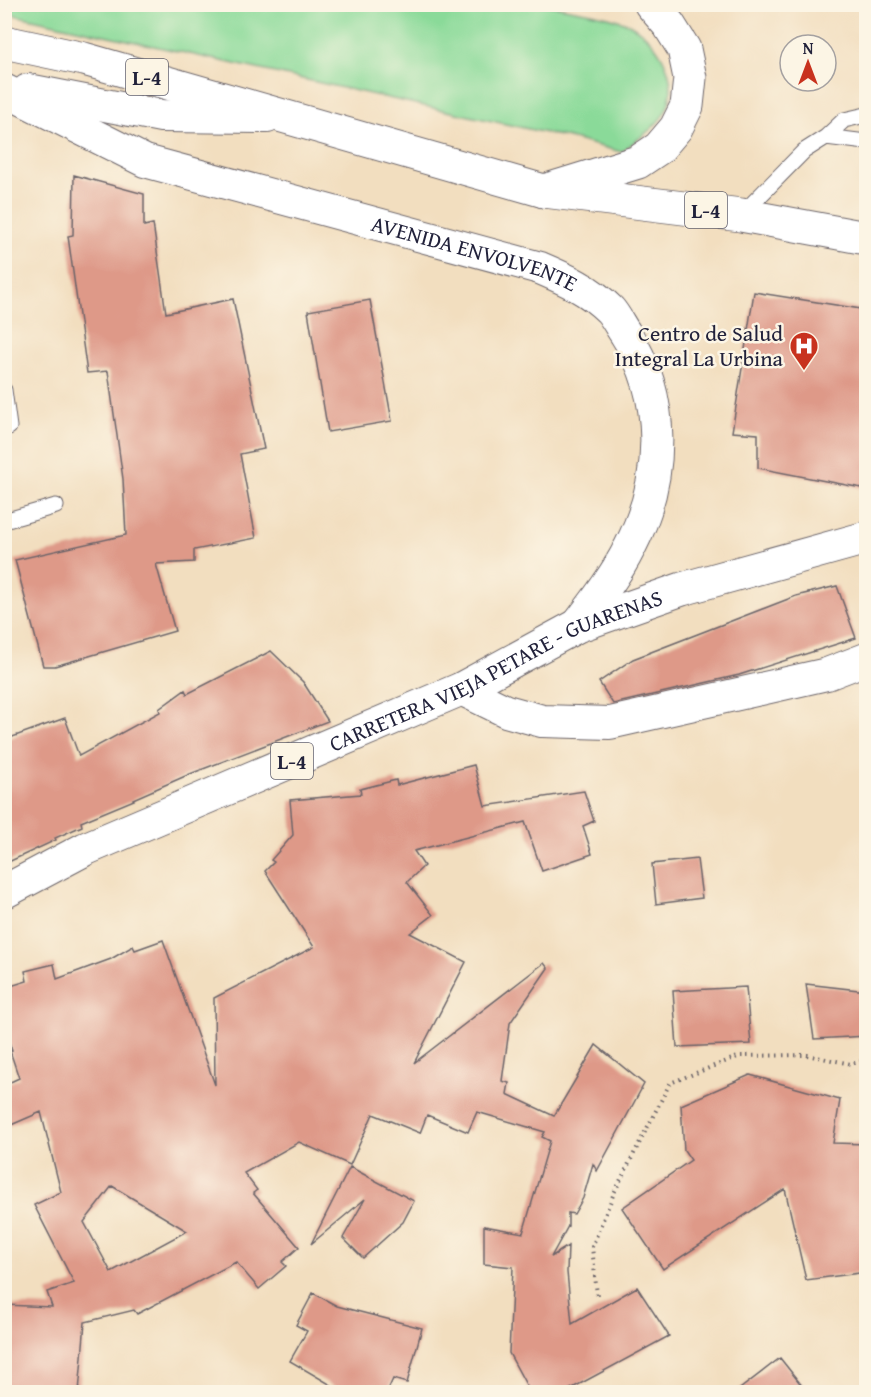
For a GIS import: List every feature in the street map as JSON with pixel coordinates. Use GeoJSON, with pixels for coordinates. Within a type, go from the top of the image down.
{"type":"FeatureCollection","features":[{"type":"Feature","properties":{"kind":"main road"},"geometry":{"type":"LineString","coordinates":[[544,191],[638,162],[659,148],[676,128],[687,106],[690,78],[684,49],[669,25],[651,4]]}},
{"type":"Feature","properties":{"kind":"main road","name":"AVENIDA ENVOLVENTE"},"geometry":{"type":"LineString","coordinates":[[4,42],[84,59],[544,191],[741,215],[867,238]]}},
{"type":"Feature","properties":{"kind":"main road","name":"CARRETERA VIEJA PETARE - GUARENAS"},"geometry":{"type":"LineString","coordinates":[[4,892],[85,849],[461,689],[577,626],[682,589],[867,538]]}},
{"type":"Feature","properties":{"kind":"street","name":"AVENIDA ENVOLVENTE"},"geometry":{"type":"LineString","coordinates":[[4,88],[161,116],[289,117]]}},
{"type":"Feature","properties":{"kind":"street","name":"AVENIDA ENVOLVENTE"},"geometry":{"type":"LineString","coordinates":[[4,88],[145,161],[540,268],[582,286],[611,311],[636,350],[654,400],[657,448],[651,493],[631,546],[577,626]]}},
{"type":"Feature","properties":{"kind":"street"},"geometry":{"type":"LineString","coordinates":[[461,689],[506,711],[542,721],[610,723],[826,674],[867,660]]}},
{"type":"Feature","properties":{"kind":"lane"},"geometry":{"type":"LineString","coordinates":[[741,215],[804,151],[826,137],[844,120],[867,115]]}},
{"type":"Feature","properties":{"kind":"lane"},"geometry":{"type":"LineString","coordinates":[[826,137],[867,142]]}},
{"type":"Feature","properties":{"kind":"lane"},"geometry":{"type":"LineString","coordinates":[[4,390],[9,427]]}},
{"type":"Feature","properties":{"kind":"lane"},"geometry":{"type":"LineString","coordinates":[[4,521],[56,506]]}},
{"type":"Feature","properties":{"kind":"path"},"geometry":{"type":"LineString","coordinates":[[597,1295],[592,1247],[614,1193],[670,1083],[740,1056],[807,1055],[851,1064],[867,1060]]}},
{"type":"Feature","properties":{"kind":"green space"},"geometry":{"type":"Polygon","coordinates":[[[5,4],[548,5],[606,16],[624,22],[646,36],[655,46],[668,70],[671,83],[670,96],[667,108],[659,121],[621,152],[569,138],[5,13],[5,4]]]}},
{"type":"Feature","properties":{"kind":"building"},"geometry":{"type":"Polygon","coordinates":[[[74,175],[144,194],[144,226],[153,224],[166,313],[233,299],[264,449],[240,454],[256,538],[194,550],[194,562],[156,564],[175,631],[55,666],[43,666],[15,560],[126,535],[123,479],[108,371],[87,373],[68,236],[73,235],[74,175]]]}},
{"type":"Feature","properties":{"kind":"building","name":"Centro de Salud Integral La Urbina"},"geometry":{"type":"Polygon","coordinates":[[[754,292],[867,310],[867,489],[758,468],[758,434],[732,432],[754,292]]]}},
{"type":"Feature","properties":{"kind":"building"},"geometry":{"type":"Polygon","coordinates":[[[370,300],[392,421],[328,432],[308,311],[370,300]]]}},
{"type":"Feature","properties":{"kind":"building"},"geometry":{"type":"Polygon","coordinates":[[[837,586],[856,638],[739,675],[613,704],[599,682],[633,659],[796,596],[837,586]]]}},
{"type":"Feature","properties":{"kind":"building"},"geometry":{"type":"Polygon","coordinates":[[[271,651],[303,682],[328,721],[190,774],[133,799],[81,822],[82,826],[4,864],[4,740],[65,718],[79,756],[160,712],[159,709],[185,690],[187,694],[271,651]]]}},
{"type":"Feature","properties":{"kind":"building"},"geometry":{"type":"Polygon","coordinates":[[[474,765],[485,806],[584,791],[594,821],[583,826],[592,854],[542,871],[525,822],[414,851],[424,866],[407,882],[433,915],[410,933],[466,962],[414,1063],[544,963],[548,968],[510,1023],[502,1081],[509,1083],[507,1094],[554,1116],[596,1045],[644,1084],[597,1171],[593,1164],[583,1198],[574,1214],[568,1213],[568,1226],[551,1257],[568,1246],[567,1272],[572,1324],[637,1287],[669,1336],[565,1392],[530,1392],[509,1353],[513,1267],[484,1264],[484,1226],[523,1233],[550,1141],[542,1137],[545,1132],[477,1112],[468,1132],[427,1115],[420,1133],[373,1114],[350,1165],[299,1142],[244,1173],[257,1190],[253,1193],[299,1247],[282,1262],[286,1266],[259,1289],[236,1262],[137,1314],[134,1310],[85,1322],[79,1392],[4,1392],[4,1305],[52,1307],[47,1292],[74,1283],[34,1205],[61,1192],[41,1112],[4,1128],[4,1085],[19,1078],[4,1025],[4,988],[27,981],[25,971],[54,964],[57,979],[111,959],[133,946],[135,950],[163,940],[215,1085],[214,998],[314,947],[265,871],[274,862],[271,860],[293,835],[290,800],[361,794],[360,789],[396,780],[397,785],[474,765]],[[112,1186],[84,1222],[111,1272],[187,1231],[112,1186]]]}},
{"type":"Feature","properties":{"kind":"building"},"geometry":{"type":"Polygon","coordinates":[[[697,859],[702,898],[656,904],[652,864],[697,859]]]}},
{"type":"Feature","properties":{"kind":"building"},"geometry":{"type":"Polygon","coordinates":[[[806,984],[867,991],[867,1036],[814,1039],[806,984]]]}},
{"type":"Feature","properties":{"kind":"building"},"geometry":{"type":"Polygon","coordinates":[[[746,987],[751,1044],[677,1047],[673,991],[746,987]]]}},
{"type":"Feature","properties":{"kind":"building"},"geometry":{"type":"Polygon","coordinates":[[[750,1075],[840,1100],[833,1143],[867,1144],[867,1272],[806,1280],[785,1189],[663,1269],[622,1208],[691,1160],[684,1150],[681,1105],[750,1075]]]}},
{"type":"Feature","properties":{"kind":"building"},"geometry":{"type":"Polygon","coordinates":[[[350,1167],[414,1201],[403,1222],[363,1258],[343,1238],[365,1199],[311,1244],[350,1167]]]}},
{"type":"Feature","properties":{"kind":"building"},"geometry":{"type":"Polygon","coordinates":[[[313,1293],[337,1306],[422,1328],[407,1383],[393,1379],[387,1392],[343,1392],[290,1361],[307,1331],[296,1325],[313,1293]]]}},
{"type":"Feature","properties":{"kind":"building"},"geometry":{"type":"Polygon","coordinates":[[[780,1358],[807,1392],[736,1392],[780,1358]]]}},
{"type":"Feature","properties":{"kind":"place","name":"Centro de Salud Integral La Urbina"},"geometry":{"type":"Point","coordinates":[804,372]}}]}
